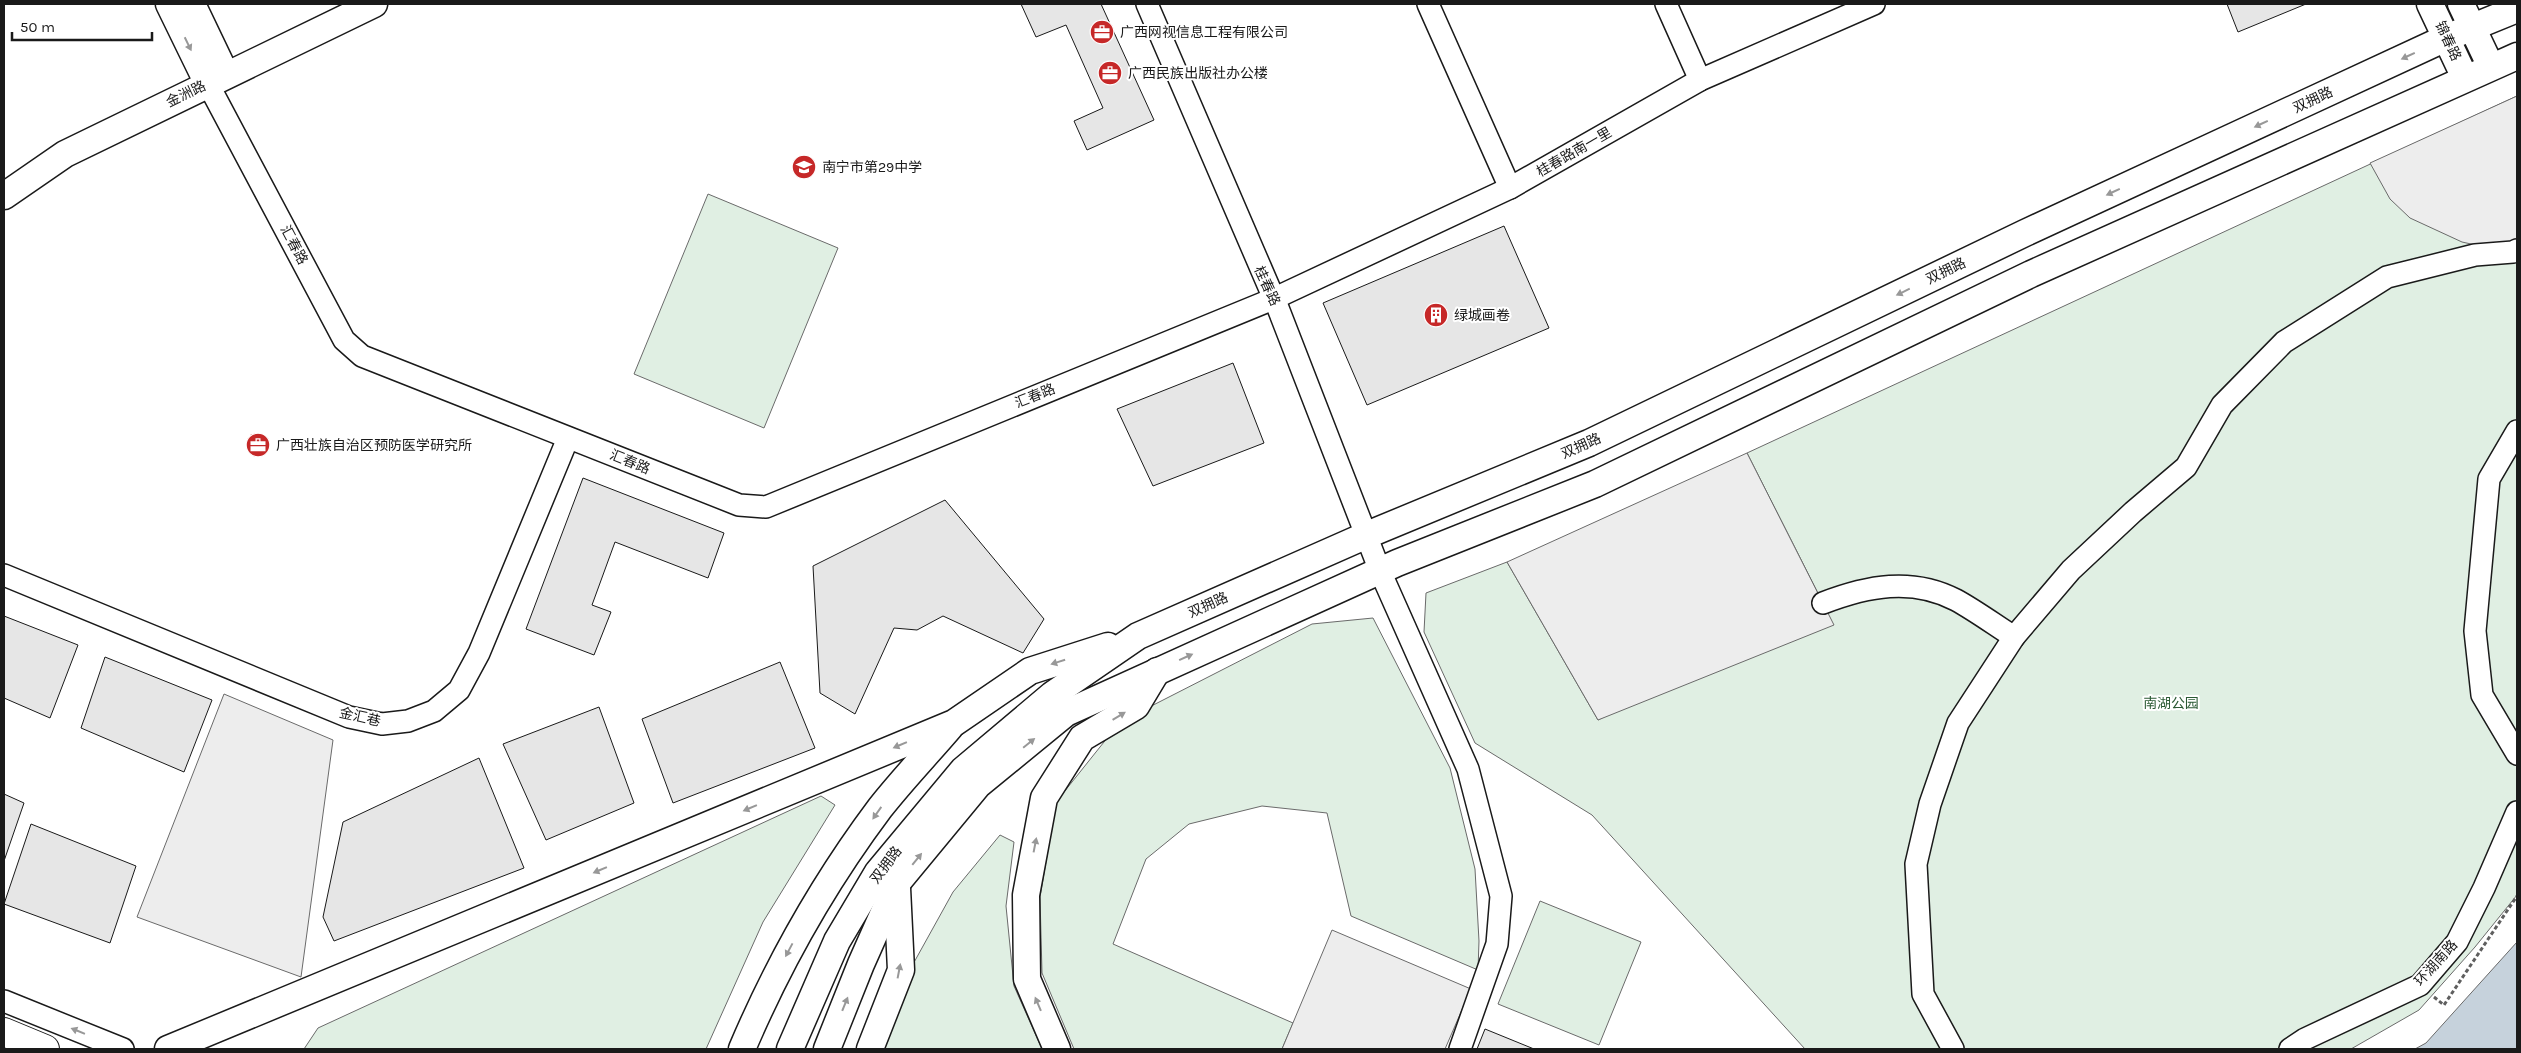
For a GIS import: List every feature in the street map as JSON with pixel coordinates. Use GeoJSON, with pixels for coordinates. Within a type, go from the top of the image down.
{"type":"FeatureCollection","features":[{"type":"Feature","properties":{"kind":"highway"},"geometry":{"type":"LineString","coordinates":[[4,1032],[45,1049]]}},
{"type":"Feature","properties":{"kind":"main road","name":"汇春路"},"geometry":{"type":"LineString","coordinates":[[169,4],[217,79]]}},
{"type":"Feature","properties":{"kind":"main road","name":"汇春路"},"geometry":{"type":"LineString","coordinates":[[192,4],[217,79]]}},
{"type":"Feature","properties":{"kind":"main road","name":"金洲路"},"geometry":{"type":"LineString","coordinates":[[4,196],[64,154],[374,4]]}},
{"type":"Feature","properties":{"kind":"main road","name":"锦春路"},"geometry":{"type":"LineString","coordinates":[[2430,4],[2465,78]]}},
{"type":"Feature","properties":{"kind":"main road","name":"锦春路"},"geometry":{"type":"LineString","coordinates":[[2461,4],[2491,67]]}},
{"type":"Feature","properties":{"kind":"main road","name":"双拥路"},"geometry":{"type":"LineString","coordinates":[[790,1049],[837,941],[878,872],[963,770],[1052,695],[1138,636],[1367,535],[1589,443],[2025,233],[2446,38],[2517,9]]}},
{"type":"Feature","properties":{"kind":"main road","name":"双拥路"},"geometry":{"type":"LineString","coordinates":[[827,1049],[861,964],[897,883],[978,785],[1066,713],[1380,571],[1595,484],[2031,274],[2517,56]]}},
{"type":"Feature","properties":{"kind":"main road"},"geometry":{"type":"LineString","coordinates":[[168,1049],[954,723],[1030,671],[1138,636]]}},
{"type":"Feature","properties":{"kind":"main road"},"geometry":{"type":"LineString","coordinates":[[1057,1049],[1027,979],[1026,895],[1044,798],[1082,738],[1136,706],[1156,671]]}},
{"type":"Feature","properties":{"kind":"main road"},"geometry":{"type":"LineString","coordinates":[[742,1049],[767,989],[812,907],[880,808],[954,723]]}},
{"type":"Feature","properties":{"kind":"main road"},"geometry":{"type":"LineString","coordinates":[[870,1049],[901,970],[897,883]]}},
{"type":"Feature","properties":{"kind":"street","name":"桂春路"},"geometry":{"type":"LineString","coordinates":[[1147,4],[1273,299],[1380,571],[1468,769],[1501,896],[1497,944],[1460,1049]]}},
{"type":"Feature","properties":{"kind":"street"},"geometry":{"type":"LineString","coordinates":[[1428,4],[1510,188]]}},
{"type":"Feature","properties":{"kind":"street"},"geometry":{"type":"LineString","coordinates":[[1666,4],[1700,80]]}},
{"type":"Feature","properties":{"kind":"street","name":"桂春路南一里"},"geometry":{"type":"LineString","coordinates":[[1273,299],[1510,188],[1700,80],[1874,4]]}},
{"type":"Feature","properties":{"kind":"street","name":"汇春路"},"geometry":{"type":"LineString","coordinates":[[217,79],[344,340],[362,356],[739,505],[766,507],[1273,299]]}},
{"type":"Feature","properties":{"kind":"street"},"geometry":{"type":"LineString","coordinates":[[1953,1049],[1923,994],[1916,864],[1930,804],[1958,723],[2014,637],[2071,570],[2133,512],[2186,467],[2222,405],[2284,342],[2387,277],[2475,255],[2513,252],[2517,250]]}},
{"type":"Feature","properties":{"kind":"street"},"geometry":{"type":"LineString","coordinates":[[2517,431],[2488,479],[2474,631],[2482,695],[2517,754]]}},
{"type":"Feature","properties":{"kind":"street","name":"金汇巷"},"geometry":{"type":"LineString","coordinates":[[4,575],[349,717],[382,724],[408,721],[434,711],[459,690],[479,653],[568,438]]}},
{"type":"Feature","properties":{"kind":"street"},"geometry":{"type":"LineString","coordinates":[[1823,603],[1852,591],[1880,585],[1919,587],[1955,600],[2014,637]]}},
{"type":"Feature","properties":{"kind":"street","name":"环湖南路"},"geometry":{"type":"LineString","coordinates":[[2290,1049],[2306,1039],[2420,985],[2457,942],[2484,888],[2517,812]]}},
{"type":"Feature","properties":{"kind":"street"},"geometry":{"type":"LineString","coordinates":[[4,1001],[123,1049]]}},
{"type":"Feature","properties":{"kind":"path"},"geometry":{"type":"LineString","coordinates":[[2420,985],[2444,1005],[2517,896]]}},
{"type":"Feature","properties":{"kind":"green space","name":"南湖公园"},"geometry":{"type":"Polygon","coordinates":[[[2517,96],[2517,895],[2475,947],[2419,1010],[2351,1049],[1805,1049],[1592,815],[1475,743],[1424,632],[1426,593],[1507,562],[1598,720],[1823,603],[1747,453],[2517,96]]]}},
{"type":"Feature","properties":{"kind":"green space"},"geometry":{"type":"Polygon","coordinates":[[[708,194],[838,248],[764,428],[634,374],[708,194]]]}},
{"type":"Feature","properties":{"kind":"green space"},"geometry":{"type":"Polygon","coordinates":[[[1373,618],[1450,768],[1475,869],[1479,941],[1478,970],[1351,916],[1327,813],[1262,806],[1189,824],[1146,859],[1113,944],[1293,1023],[1282,1049],[1074,1049],[1042,973],[1040,897],[1056,802],[1120,722],[1312,624],[1373,618]]]}},
{"type":"Feature","properties":{"kind":"green space"},"geometry":{"type":"Polygon","coordinates":[[[821,796],[835,805],[763,922],[706,1049],[304,1049],[318,1028],[821,796]]]}},
{"type":"Feature","properties":{"kind":"green space"},"geometry":{"type":"Polygon","coordinates":[[[1000,835],[1014,842],[1006,906],[1014,986],[1042,1049],[876,1049],[902,984],[953,892],[1000,835]]]}},
{"type":"Feature","properties":{"kind":"green space"},"geometry":{"type":"Polygon","coordinates":[[[1540,901],[1641,942],[1599,1045],[1498,1004],[1540,901]]]}},
{"type":"Feature","properties":{"kind":"shaded area"},"geometry":{"type":"Polygon","coordinates":[[[2517,96],[2517,240],[2504,244],[2480,246],[2462,242],[2410,218],[2390,199],[2370,163],[2517,96]]]}},
{"type":"Feature","properties":{"kind":"shaded area"},"geometry":{"type":"Polygon","coordinates":[[[1747,453],[1834,625],[1598,720],[1507,562],[1747,453]]]}},
{"type":"Feature","properties":{"kind":"shaded area"},"geometry":{"type":"Polygon","coordinates":[[[224,694],[333,740],[301,977],[137,917],[224,694]]]}},
{"type":"Feature","properties":{"kind":"shaded area"},"geometry":{"type":"Polygon","coordinates":[[[1332,930],[1471,989],[1445,1049],[1282,1049],[1332,930]]]}},
{"type":"Feature","properties":{"kind":"shaded area"},"geometry":{"type":"Polygon","coordinates":[[[2517,942],[2517,1049],[2415,1049],[2426,1043],[2517,942]]]}},
{"type":"Feature","properties":{"kind":"building","name":"广西民族出版社办公楼"},"geometry":{"type":"Polygon","coordinates":[[[1021,4],[1101,4],[1154,120],[1087,150],[1074,121],[1103,108],[1066,25],[1036,37],[1021,4]]]}},
{"type":"Feature","properties":{"kind":"building"},"geometry":{"type":"Polygon","coordinates":[[[2227,4],[2306,4],[2238,32],[2227,4]]]}},
{"type":"Feature","properties":{"kind":"building","name":"绿城画卷"},"geometry":{"type":"Polygon","coordinates":[[[1504,226],[1549,328],[1367,405],[1323,303],[1504,226]]]}},
{"type":"Feature","properties":{"kind":"building"},"geometry":{"type":"Polygon","coordinates":[[[1233,363],[1264,443],[1153,486],[1117,409],[1233,363]]]}},
{"type":"Feature","properties":{"kind":"building"},"geometry":{"type":"Polygon","coordinates":[[[583,478],[724,533],[708,578],[615,542],[592,605],[611,612],[594,655],[526,629],[583,478]]]}},
{"type":"Feature","properties":{"kind":"building"},"geometry":{"type":"Polygon","coordinates":[[[945,500],[1044,619],[1023,653],[943,616],[917,630],[894,628],[855,714],[820,693],[813,566],[945,500]]]}},
{"type":"Feature","properties":{"kind":"building"},"geometry":{"type":"Polygon","coordinates":[[[4,616],[78,645],[50,718],[4,698],[4,616]]]}},
{"type":"Feature","properties":{"kind":"building"},"geometry":{"type":"Polygon","coordinates":[[[105,657],[212,700],[184,772],[81,728],[105,657]]]}},
{"type":"Feature","properties":{"kind":"building"},"geometry":{"type":"Polygon","coordinates":[[[780,662],[815,748],[673,803],[642,719],[780,662]]]}},
{"type":"Feature","properties":{"kind":"building"},"geometry":{"type":"Polygon","coordinates":[[[599,707],[634,803],[546,840],[503,744],[599,707]]]}},
{"type":"Feature","properties":{"kind":"building"},"geometry":{"type":"Polygon","coordinates":[[[479,758],[524,868],[334,941],[323,917],[343,822],[479,758]]]}},
{"type":"Feature","properties":{"kind":"building"},"geometry":{"type":"Polygon","coordinates":[[[4,794],[24,803],[4,861],[4,794]]]}},
{"type":"Feature","properties":{"kind":"building"},"geometry":{"type":"Polygon","coordinates":[[[31,824],[136,866],[110,943],[4,904],[31,824]]]}},
{"type":"Feature","properties":{"kind":"building"},"geometry":{"type":"Polygon","coordinates":[[[1485,1029],[1534,1049],[1477,1049],[1485,1029]]]}},
{"type":"Feature","properties":{"kind":"place","name":"广西网视信息工程有限公司"},"geometry":{"type":"Point","coordinates":[1102,32]}},
{"type":"Feature","properties":{"kind":"place","name":"广西民族出版社办公楼"},"geometry":{"type":"Point","coordinates":[1110,73]}},
{"type":"Feature","properties":{"kind":"place","name":"南宁市第29中学"},"geometry":{"type":"Point","coordinates":[804,167]}},
{"type":"Feature","properties":{"kind":"place","name":"绿城画卷"},"geometry":{"type":"Point","coordinates":[1436,315]}},
{"type":"Feature","properties":{"kind":"place","name":"广西壮族自治区预防医学研究所"},"geometry":{"type":"Point","coordinates":[258,445]}}]}
